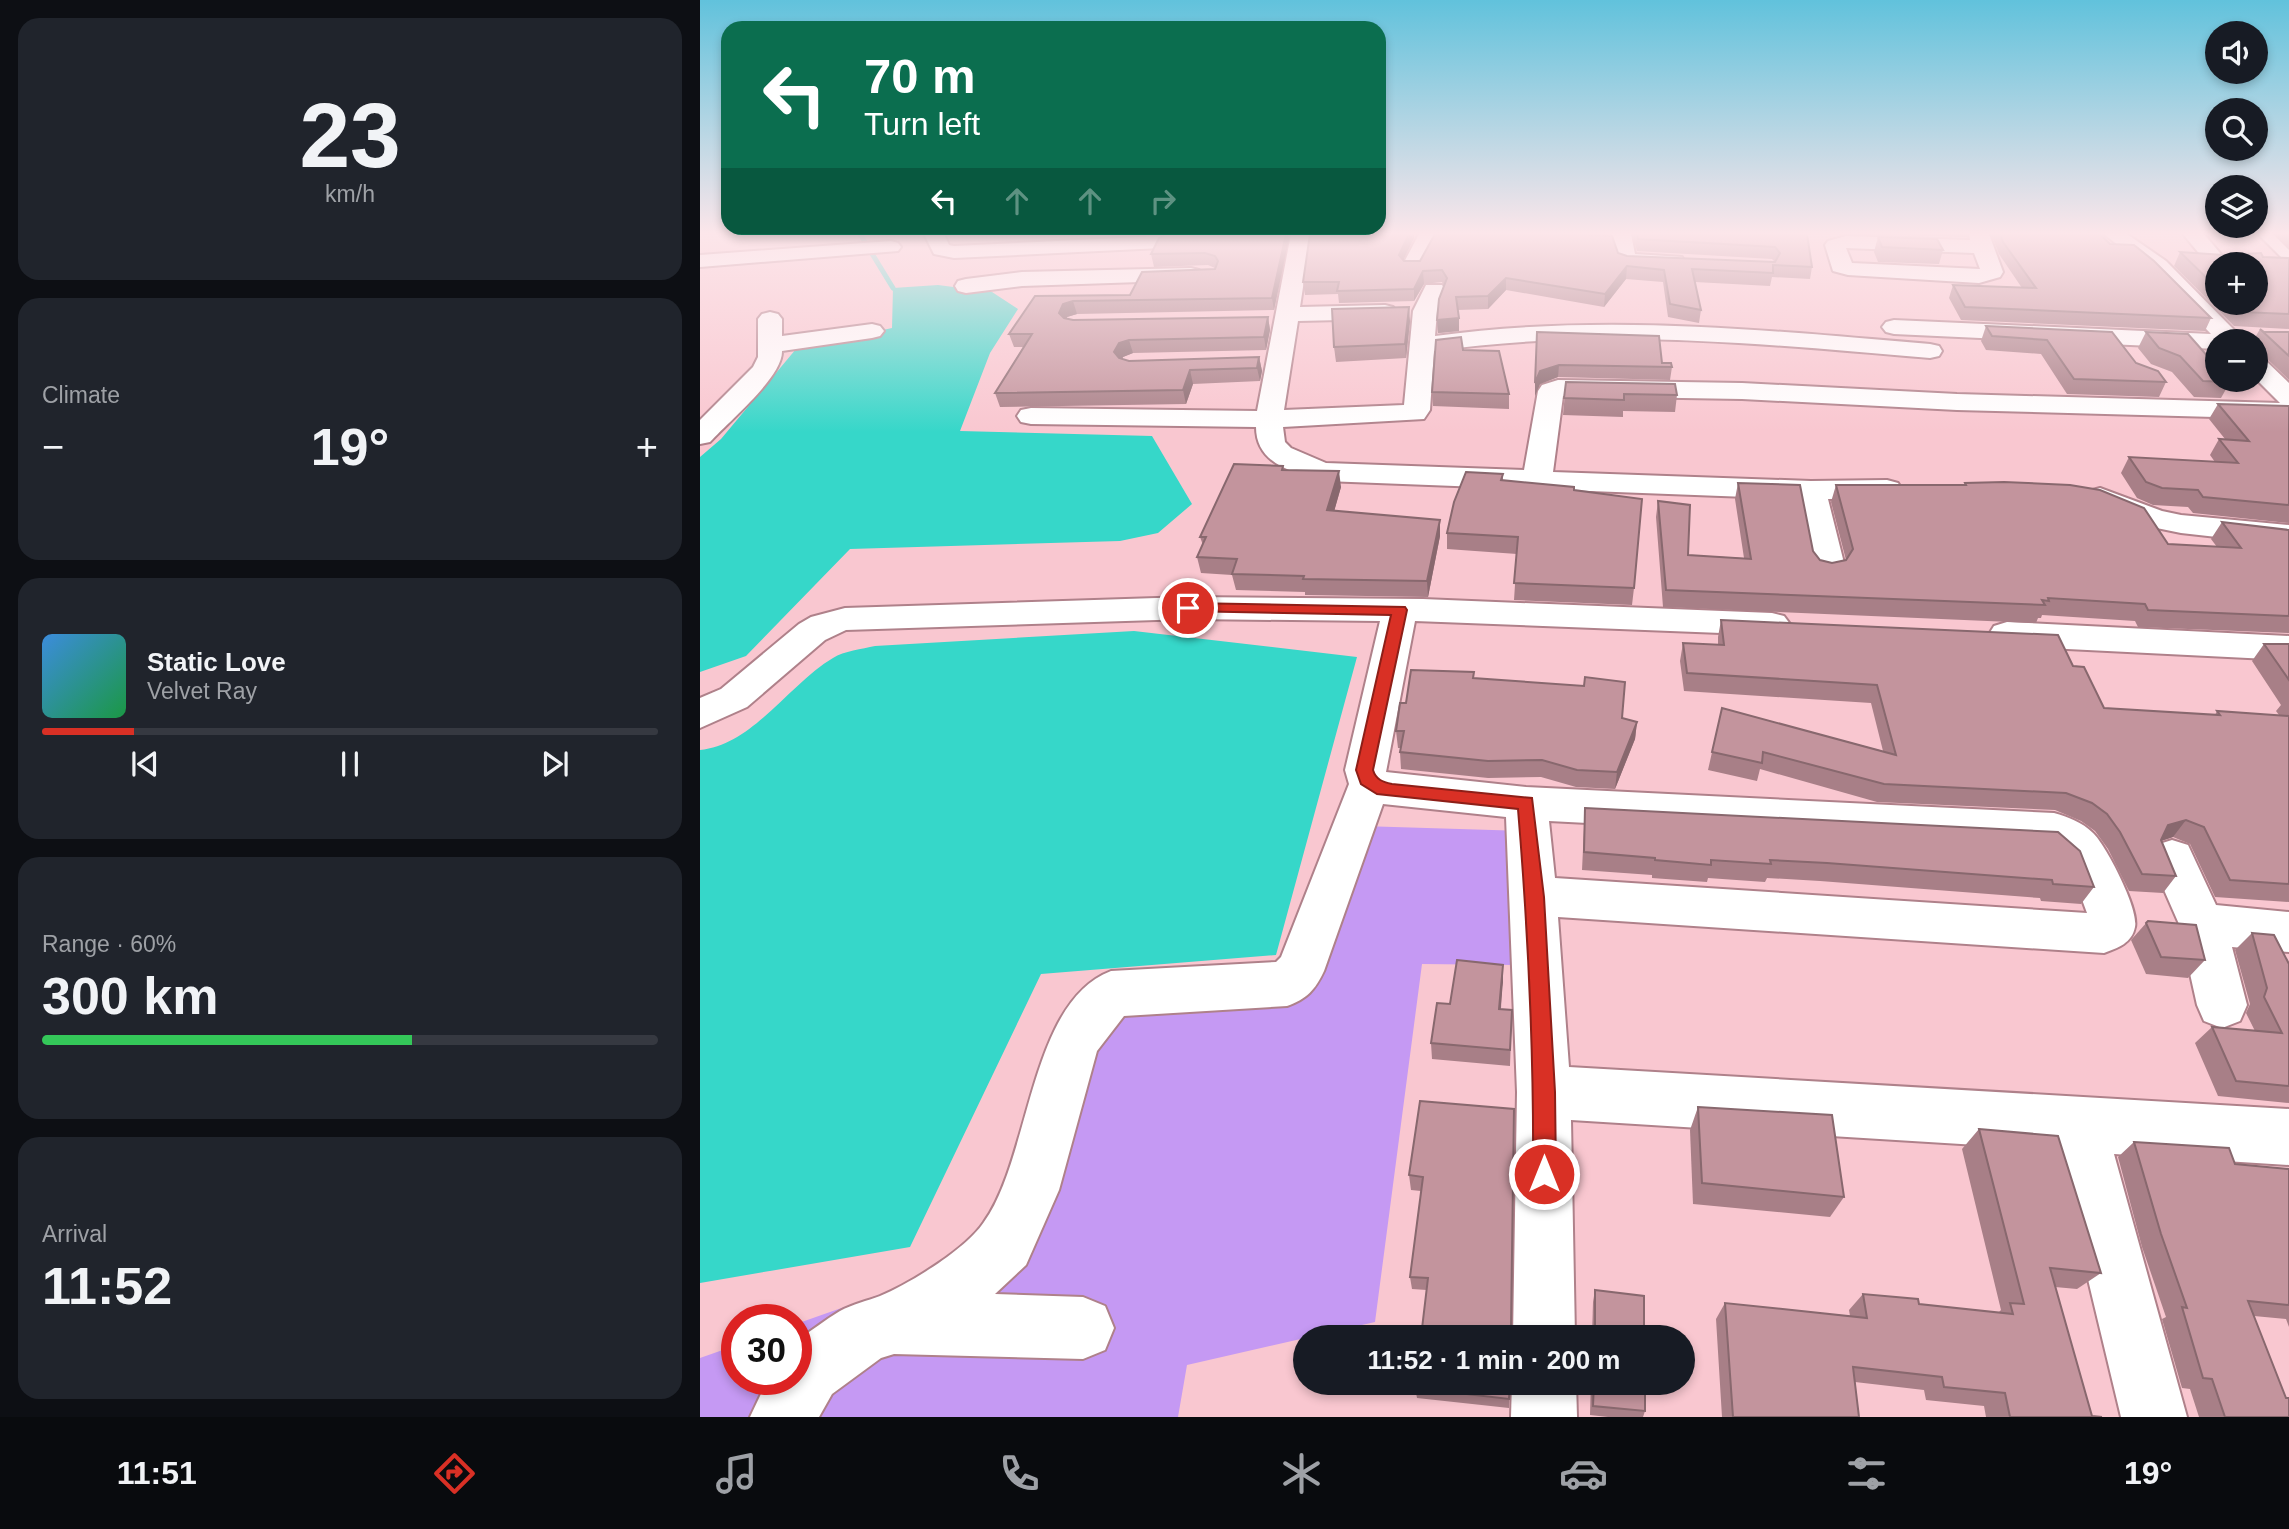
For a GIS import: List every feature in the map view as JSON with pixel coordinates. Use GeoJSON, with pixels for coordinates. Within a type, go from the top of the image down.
{"type":"FeatureCollection","features":[{"type":"Feature","properties":{"kind":"street"},"geometry":{"type":"LineString","coordinates":[[1292,300],[1288,335],[1269,419],[1271,442],[1284,457],[1304,466],[1325,471],[1536,480],[1811,490],[1922,489]]}},
{"type":"Feature","properties":{"kind":"street"},"geometry":{"type":"LineString","coordinates":[[1252,360],[1288,335],[1429,300]]}},
{"type":"Feature","properties":{"kind":"street"},"geometry":{"type":"LineString","coordinates":[[1031,416],[1269,419],[1414,413],[1430,300]]}},
{"type":"Feature","properties":{"kind":"street"},"geometry":{"type":"LineString","coordinates":[[2194,300],[2221,329]]}},
{"type":"Feature","properties":{"kind":"street"},"geometry":{"type":"LineString","coordinates":[[1995,310],[2009,333]]}},
{"type":"Feature","properties":{"kind":"street"},"geometry":{"type":"LineString","coordinates":[[700,436],[764,370],[770,357],[770,319]]}},
{"type":"Feature","properties":{"kind":"street"},"geometry":{"type":"LineString","coordinates":[[1260,320],[1288,335]]}},
{"type":"Feature","properties":{"kind":"street"},"geometry":{"type":"LineString","coordinates":[[1829,322],[2116,339],[2205,339]]}},
{"type":"Feature","properties":{"kind":"street"},"geometry":{"type":"LineString","coordinates":[[1918,329],[1944,376]]}},
{"type":"Feature","properties":{"kind":"street"},"geometry":{"type":"LineString","coordinates":[[1422,345],[1496,335],[1606,330],[1674,331],[1944,376],[2184,407],[2289,411]]}},
{"type":"Feature","properties":{"kind":"street"},"geometry":{"type":"LineString","coordinates":[[771,345],[872,331]]}},
{"type":"Feature","properties":{"kind":"street"},"geometry":{"type":"LineString","coordinates":[[2116,339],[2132,360]]}},
{"type":"Feature","properties":{"kind":"street"},"geometry":{"type":"LineString","coordinates":[[2268,375],[2285,388]]}},
{"type":"Feature","properties":{"kind":"street"},"geometry":{"type":"LineString","coordinates":[[1536,480],[1550,391],[1555,388],[1742,391],[1944,376]]}},
{"type":"Feature","properties":{"kind":"street"},"geometry":{"type":"LineString","coordinates":[[2161,379],[2184,407]]}},
{"type":"Feature","properties":{"kind":"street"},"geometry":{"type":"LineString","coordinates":[[2069,489],[2103,498],[2153,518],[2180,524],[2289,535]]}},
{"type":"Feature","properties":{"kind":"street"},"geometry":{"type":"LineString","coordinates":[[1811,490],[1828,567]]}},
{"type":"Feature","properties":{"kind":"street"},"geometry":{"type":"LineString","coordinates":[[700,714],[734,698],[812,632],[823,625],[845,619],[1188,608],[1400,610],[1808,625]]}},
{"type":"Feature","properties":{"kind":"street"},"geometry":{"type":"LineString","coordinates":[[1400,610],[1365,770],[1370,782],[1377,788],[1526,803],[2054,830],[2068,835],[2086,852],[2112,917],[2112,927],[2104,933],[2091,934],[1592,898],[1534,897]]}},
{"type":"Feature","properties":{"kind":"street"},"geometry":{"type":"LineString","coordinates":[[1973,633],[2289,648]]}},
{"type":"Feature","properties":{"kind":"street"},"geometry":{"type":"LineString","coordinates":[[783,1417],[809,1371],[864,1332],[893,1323],[961,1284],[1005,1244],[1030,1190],[1075,1040],[1111,994],[1287,984],[1300,971],[1370,782]]}},
{"type":"Feature","properties":{"kind":"street"},"geometry":{"type":"LineString","coordinates":[[1526,803],[1534,897],[1544,1092],[1544,1325]]}},
{"type":"Feature","properties":{"kind":"street"},"geometry":{"type":"LineString","coordinates":[[2172,858],[2203,924],[2222,1005]]}},
{"type":"Feature","properties":{"kind":"street"},"geometry":{"type":"LineString","coordinates":[[2203,924],[2289,932]]}},
{"type":"Feature","properties":{"kind":"street"},"geometry":{"type":"LineString","coordinates":[[1544,1092],[2289,1137]]}},
{"type":"Feature","properties":{"kind":"street"},"geometry":{"type":"LineString","coordinates":[[2078,1123],[2154,1417]]}},
{"type":"Feature","properties":{"kind":"street"},"geometry":{"type":"LineString","coordinates":[[893,1323],[1083,1328]]}},
{"type":"Feature","properties":{"kind":"street"},"geometry":{"type":"LineString","coordinates":[[1544,1395],[1544,1417]]}},
{"type":"Feature","properties":{"kind":"shaded area"},"geometry":{"type":"Polygon","coordinates":[[[1361,826],[1525,831],[1515,965],[1422,964],[1375,1322],[1362,1325],[1293,1325],[1293,1341],[1187,1365],[1178,1417],[700,1417],[700,1358],[721,1351],[721,1395],[812,1395],[812,1318],[989,1256],[1070,1009],[1308,991],[1361,826]]]}},
{"type":"Feature","properties":{"kind":"water"},"geometry":{"type":"Polygon","coordinates":[[[893,300],[1004,300],[1018,309],[990,353],[960,431],[1152,436],[1192,504],[1158,533],[1120,541],[850,549],[746,656],[700,672],[700,457],[721,439],[796,349],[892,328],[893,300]]]}},
{"type":"Feature","properties":{"kind":"water"},"geometry":{"type":"Polygon","coordinates":[[[1134,631],[1357,657],[1276,955],[1041,974],[910,1247],[700,1283],[700,750],[719,746],[737,737],[770,712],[817,669],[848,652],[875,646],[1134,631]]]}},
{"type":"Feature","properties":{"kind":"building"},"geometry":{"type":"Polygon","coordinates":[[[1032,300],[1131,300],[1073,301],[1063,304],[1059,313],[1064,318],[1073,320],[1268,317],[1264,337],[1129,340],[1119,343],[1114,352],[1119,358],[1129,361],[1259,357],[1257,368],[1190,370],[1183,390],[995,393],[1032,334],[1009,334],[1032,300]]]}},
{"type":"Feature","properties":{"kind":"building"},"geometry":{"type":"Polygon","coordinates":[[[1439,300],[1456,300],[1459,318],[1437,320],[1439,300]]]}},
{"type":"Feature","properties":{"kind":"building"},"geometry":{"type":"Polygon","coordinates":[[[1669,300],[1699,300],[1701,310],[1670,304],[1669,300]]]}},
{"type":"Feature","properties":{"kind":"building"},"geometry":{"type":"Polygon","coordinates":[[[1961,300],[2193,300],[2205,315],[2211,318],[1965,307],[1961,300]]]}},
{"type":"Feature","properties":{"kind":"building"},"geometry":{"type":"Polygon","coordinates":[[[2268,300],[2289,300],[2289,314],[2268,313],[2268,300]]]}},
{"type":"Feature","properties":{"kind":"building"},"geometry":{"type":"Polygon","coordinates":[[[1409,307],[1405,344],[1334,347],[1332,309],[1409,307]]]}},
{"type":"Feature","properties":{"kind":"building"},"geometry":{"type":"Polygon","coordinates":[[[1986,326],[2112,332],[2136,363],[2158,371],[2166,382],[2074,379],[2047,340],[1992,336],[1986,326]]]}},
{"type":"Feature","properties":{"kind":"building"},"geometry":{"type":"Polygon","coordinates":[[[1537,332],[1659,336],[1662,363],[1671,363],[1672,367],[1559,365],[1540,371],[1535,383],[1537,332]]]}},
{"type":"Feature","properties":{"kind":"building"},"geometry":{"type":"Polygon","coordinates":[[[2146,332],[2188,334],[2205,353],[2205,381],[2180,356],[2159,348],[2146,332]]]}},
{"type":"Feature","properties":{"kind":"building"},"geometry":{"type":"Polygon","coordinates":[[[2268,332],[2289,332],[2289,356],[2268,336],[2268,332]]]}},
{"type":"Feature","properties":{"kind":"building"},"geometry":{"type":"Polygon","coordinates":[[[1461,337],[1463,350],[1499,351],[1509,394],[1432,392],[1436,340],[1461,337]]]}},
{"type":"Feature","properties":{"kind":"building"},"geometry":{"type":"Polygon","coordinates":[[[1566,382],[1675,384],[1677,395],[1624,394],[1624,400],[1564,398],[1566,382]]]}},
{"type":"Feature","properties":{"kind":"building"},"geometry":{"type":"Polygon","coordinates":[[[2218,404],[2289,406],[2289,505],[2203,497],[2198,490],[2162,488],[2146,482],[2129,457],[2238,463],[2219,439],[2249,441],[2218,404]]]}},
{"type":"Feature","properties":{"kind":"building"},"geometry":{"type":"Polygon","coordinates":[[[1234,464],[1283,466],[1282,470],[1339,471],[1327,510],[1440,520],[1427,581],[1303,579],[1304,576],[1232,574],[1237,559],[1197,557],[1206,537],[1200,537],[1234,464]]]}},
{"type":"Feature","properties":{"kind":"building"},"geometry":{"type":"Polygon","coordinates":[[[1466,472],[1503,474],[1501,480],[1574,487],[1574,490],[1642,499],[1634,588],[1514,583],[1518,537],[1447,533],[1454,502],[1466,472]]]}},
{"type":"Feature","properties":{"kind":"building"},"geometry":{"type":"Polygon","coordinates":[[[1738,483],[1800,485],[1813,551],[1820,560],[1832,563],[1846,560],[1853,549],[1836,485],[1966,485],[1965,483],[2070,485],[2100,490],[2144,508],[2168,544],[2241,548],[2222,522],[2289,530],[2289,616],[2148,610],[2145,604],[2048,598],[2049,601],[2042,600],[2045,605],[1666,590],[1658,501],[1690,505],[1688,555],[1751,559],[1738,483]]]}},
{"type":"Feature","properties":{"kind":"building"},"geometry":{"type":"Polygon","coordinates":[[[1721,620],[2058,635],[2073,666],[2084,667],[2104,708],[2289,716],[2289,884],[2230,880],[2204,827],[2186,820],[2168,825],[2161,840],[2176,876],[2142,874],[2120,832],[2107,814],[2092,803],[2066,793],[1884,784],[1763,752],[1762,763],[1712,752],[1722,708],[1896,755],[1877,685],[1687,673],[1683,643],[1724,645],[1721,620]]]}},
{"type":"Feature","properties":{"kind":"building"},"geometry":{"type":"Polygon","coordinates":[[[2264,644],[2289,644],[2289,680],[2264,644]]]}},
{"type":"Feature","properties":{"kind":"building"},"geometry":{"type":"Polygon","coordinates":[[[1411,670],[1474,672],[1473,678],[1584,686],[1585,677],[1625,682],[1622,718],[1637,722],[1617,772],[1577,770],[1542,760],[1488,761],[1400,752],[1404,731],[1396,731],[1400,703],[1406,703],[1411,670]]]}},
{"type":"Feature","properties":{"kind":"building"},"geometry":{"type":"Polygon","coordinates":[[[1585,808],[2058,832],[2080,851],[2094,887],[2053,884],[2052,880],[1827,863],[1770,860],[1771,864],[1711,860],[1711,865],[1584,852],[1585,808]]]}},
{"type":"Feature","properties":{"kind":"building"},"geometry":{"type":"Polygon","coordinates":[[[2146,923],[2196,925],[2205,960],[2161,957],[2146,923]]]}},
{"type":"Feature","properties":{"kind":"building"},"geometry":{"type":"Polygon","coordinates":[[[2252,933],[2274,935],[2289,964],[2289,1086],[2236,1081],[2212,1027],[2282,1033],[2264,997],[2267,988],[2252,933]]]}},
{"type":"Feature","properties":{"kind":"building"},"geometry":{"type":"Polygon","coordinates":[[[1457,960],[1503,965],[1499,1009],[1512,1010],[1510,1050],[1431,1043],[1437,1003],[1450,1004],[1457,960]]]}},
{"type":"Feature","properties":{"kind":"building"},"geometry":{"type":"Polygon","coordinates":[[[1420,1101],[1514,1109],[1511,1325],[1422,1325],[1428,1278],[1410,1277],[1423,1177],[1409,1175],[1420,1101]]]}},
{"type":"Feature","properties":{"kind":"building"},"geometry":{"type":"Polygon","coordinates":[[[1698,1107],[1832,1115],[1844,1197],[1702,1183],[1698,1107]]]}},
{"type":"Feature","properties":{"kind":"building"},"geometry":{"type":"Polygon","coordinates":[[[1979,1129],[2058,1136],[2101,1273],[2050,1268],[2092,1416],[2102,1417],[2010,1417],[2005,1393],[1944,1387],[1942,1377],[1853,1367],[1859,1417],[1733,1417],[1725,1303],[1867,1318],[1863,1294],[1918,1299],[1919,1304],[2013,1314],[2010,1303],[2024,1304],[1979,1129]]]}},
{"type":"Feature","properties":{"kind":"building"},"geometry":{"type":"Polygon","coordinates":[[[2134,1142],[2229,1148],[2235,1164],[2289,1169],[2289,1305],[2248,1301],[2286,1398],[2289,1398],[2289,1417],[2225,1417],[2212,1379],[2203,1378],[2182,1307],[2187,1308],[2161,1234],[2134,1142]]]}},
{"type":"Feature","properties":{"kind":"building"},"geometry":{"type":"Polygon","coordinates":[[[1595,1290],[1644,1296],[1644,1325],[1595,1325],[1595,1290]]]}},
{"type":"Feature","properties":{"kind":"building"},"geometry":{"type":"Polygon","coordinates":[[[1475,1395],[1509,1395],[1509,1399],[1475,1395]]]}},
{"type":"Feature","properties":{"kind":"building"},"geometry":{"type":"Polygon","coordinates":[[[1593,1395],[1645,1395],[1645,1411],[1593,1406],[1593,1395]]]}},
{"type":"Feature","properties":{"kind":"route"},"geometry":{"type":"LineString","coordinates":[[1188,608],[1400,610],[1365,770],[1367,779],[1377,788],[1526,803],[1534,897],[1544,1092],[1544,1174]]}}]}
